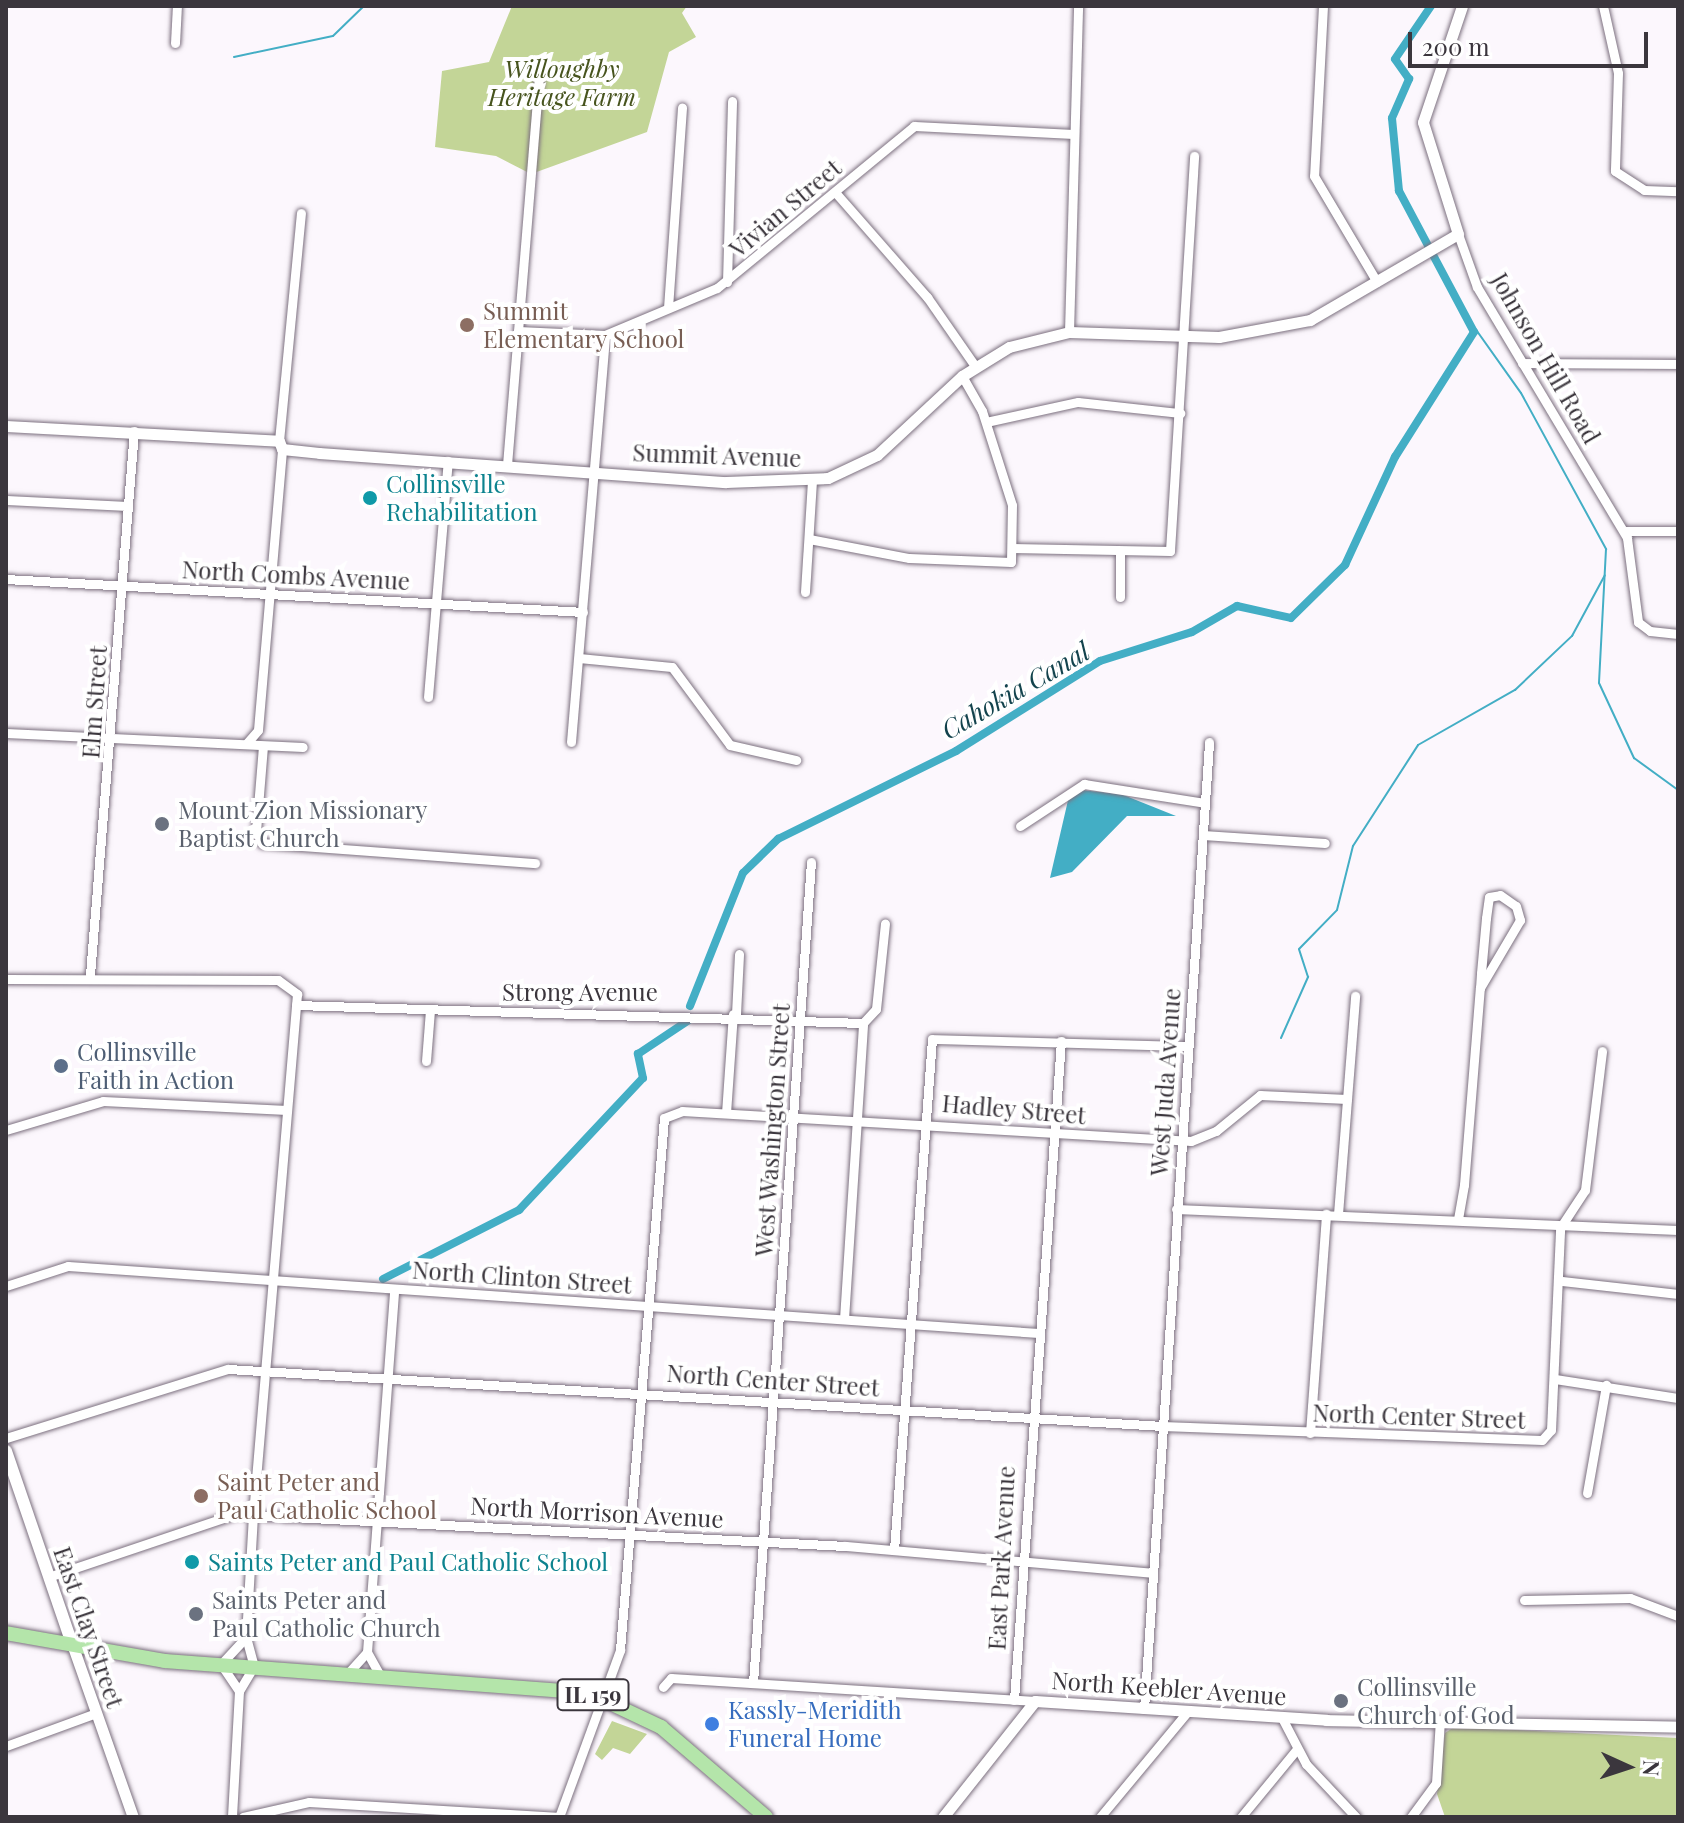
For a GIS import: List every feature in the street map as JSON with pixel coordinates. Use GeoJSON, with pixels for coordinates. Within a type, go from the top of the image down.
{"type":"FeatureCollection","features":[{"type":"Feature","properties":{"kind":"main road","name":"East Clay Street"},"geometry":{"type":"LineString","coordinates":[[6,1451],[72,1644]]}},
{"type":"Feature","properties":{"kind":"main road","name":"IL 159"},"geometry":{"type":"LineString","coordinates":[[6,1633],[221,1664],[349,1672],[606,1699],[661,1727],[766,1817]]}},
{"type":"Feature","properties":{"kind":"street"},"geometry":{"type":"LineString","coordinates":[[175,43],[177,6]]}},
{"type":"Feature","properties":{"kind":"street"},"geometry":{"type":"LineString","coordinates":[[1069,332],[1078,6]]}},
{"type":"Feature","properties":{"kind":"street"},"geometry":{"type":"LineString","coordinates":[[1323,6],[1314,176],[1377,282]]}},
{"type":"Feature","properties":{"kind":"street","name":"Johnson Hill Road"},"geometry":{"type":"LineString","coordinates":[[1462,6],[1423,122],[1458,234],[1477,287],[1624,531],[1633,611],[1650,631],[1678,634]]}},
{"type":"Feature","properties":{"kind":"street"},"geometry":{"type":"LineString","coordinates":[[1603,6],[1618,73],[1615,171],[1644,190],[1678,191]]}},
{"type":"Feature","properties":{"kind":"street"},"geometry":{"type":"LineString","coordinates":[[507,465],[539,77]]}},
{"type":"Feature","properties":{"kind":"street"},"geometry":{"type":"LineString","coordinates":[[727,282],[732,101]]}},
{"type":"Feature","properties":{"kind":"street"},"geometry":{"type":"LineString","coordinates":[[668,308],[682,107]]}},
{"type":"Feature","properties":{"kind":"street","name":"Vivian Street"},"geometry":{"type":"LineString","coordinates":[[518,331],[605,335],[727,282],[914,126],[1074,134]]}},
{"type":"Feature","properties":{"kind":"street"},"geometry":{"type":"LineString","coordinates":[[1012,548],[1170,551],[1186,336],[1194,156]]}},
{"type":"Feature","properties":{"kind":"street"},"geometry":{"type":"LineString","coordinates":[[835,192],[921,289],[975,366]]}},
{"type":"Feature","properties":{"kind":"street"},"geometry":{"type":"LineString","coordinates":[[246,744],[258,730],[301,213]]}},
{"type":"Feature","properties":{"kind":"street","name":"Summit Avenue"},"geometry":{"type":"LineString","coordinates":[[6,426],[134,431],[595,472],[812,481],[877,455],[975,366],[1028,340],[1069,332],[1186,336],[1310,320],[1458,234]]}},
{"type":"Feature","properties":{"kind":"street"},"geometry":{"type":"LineString","coordinates":[[571,742],[605,335]]}},
{"type":"Feature","properties":{"kind":"street"},"geometry":{"type":"LineString","coordinates":[[1522,363],[1678,364]]}},
{"type":"Feature","properties":{"kind":"street"},"geometry":{"type":"LineString","coordinates":[[809,539],[909,558],[1011,562],[1012,505],[986,422],[962,376]]}},
{"type":"Feature","properties":{"kind":"street"},"geometry":{"type":"LineString","coordinates":[[986,422],[1078,402],[1180,413]]}},
{"type":"Feature","properties":{"kind":"street","name":"Elm Street"},"geometry":{"type":"LineString","coordinates":[[90,975],[112,738],[134,431]]}},
{"type":"Feature","properties":{"kind":"street"},"geometry":{"type":"LineString","coordinates":[[428,697],[448,461]]}},
{"type":"Feature","properties":{"kind":"street"},"geometry":{"type":"LineString","coordinates":[[805,592],[812,481]]}},
{"type":"Feature","properties":{"kind":"street"},"geometry":{"type":"LineString","coordinates":[[6,500],[128,506]]}},
{"type":"Feature","properties":{"kind":"street"},"geometry":{"type":"LineString","coordinates":[[1624,531],[1678,531]]}},
{"type":"Feature","properties":{"kind":"street"},"geometry":{"type":"LineString","coordinates":[[1120,551],[1120,597]]}},
{"type":"Feature","properties":{"kind":"street","name":"North Combs Avenue"},"geometry":{"type":"LineString","coordinates":[[6,579],[583,612]]}},
{"type":"Feature","properties":{"kind":"street"},"geometry":{"type":"LineString","coordinates":[[579,658],[672,667],[730,745],[796,760]]}},
{"type":"Feature","properties":{"kind":"street"},"geometry":{"type":"LineString","coordinates":[[6,733],[303,747]]}},
{"type":"Feature","properties":{"kind":"street","name":"West Juda Avenue"},"geometry":{"type":"LineString","coordinates":[[1144,1709],[1179,1141],[1209,742]]}},
{"type":"Feature","properties":{"kind":"street"},"geometry":{"type":"LineString","coordinates":[[263,746],[258,840],[535,863]]}},
{"type":"Feature","properties":{"kind":"street"},"geometry":{"type":"LineString","coordinates":[[1020,826],[1084,784],[1205,803]]}},
{"type":"Feature","properties":{"kind":"street"},"geometry":{"type":"LineString","coordinates":[[1203,835],[1325,843]]}},
{"type":"Feature","properties":{"kind":"street","name":"West Washington Street"},"geometry":{"type":"LineString","coordinates":[[753,1683],[811,862]]}},
{"type":"Feature","properties":{"kind":"street"},"geometry":{"type":"LineString","coordinates":[[1458,1219],[1480,988],[1489,897],[1500,895],[1516,906],[1520,920],[1480,988]]}},
{"type":"Feature","properties":{"kind":"street"},"geometry":{"type":"LineString","coordinates":[[844,1319],[863,1023],[876,1009],[885,923]]}},
{"type":"Feature","properties":{"kind":"street"},"geometry":{"type":"LineString","coordinates":[[726,1113],[739,954]]}},
{"type":"Feature","properties":{"kind":"street"},"geometry":{"type":"LineString","coordinates":[[6,979],[90,975],[278,980],[296,992],[253,1515],[246,1637],[254,1666],[239,1691],[232,1817]]}},
{"type":"Feature","properties":{"kind":"street"},"geometry":{"type":"LineString","coordinates":[[1338,1214],[1355,996]]}},
{"type":"Feature","properties":{"kind":"street","name":"Strong Avenue"},"geometry":{"type":"LineString","coordinates":[[296,1005],[735,1014],[863,1023]]}},
{"type":"Feature","properties":{"kind":"street"},"geometry":{"type":"LineString","coordinates":[[426,1061],[430,1010]]}},
{"type":"Feature","properties":{"kind":"street"},"geometry":{"type":"LineString","coordinates":[[894,1550],[925,1122],[935,1036],[1188,1046]]}},
{"type":"Feature","properties":{"kind":"street","name":"East Park Avenue"},"geometry":{"type":"LineString","coordinates":[[1014,1700],[1061,1041]]}},
{"type":"Feature","properties":{"kind":"street"},"geometry":{"type":"LineString","coordinates":[[1602,1051],[1585,1190],[1560,1228],[1562,1281],[1555,1379],[1678,1398]]}},
{"type":"Feature","properties":{"kind":"street","name":"Hadley Street"},"geometry":{"type":"LineString","coordinates":[[647,1305],[664,1118],[676,1111],[925,1122],[1179,1141],[1208,1136],[1260,1095],[1347,1099]]}},
{"type":"Feature","properties":{"kind":"street"},"geometry":{"type":"LineString","coordinates":[[6,1130],[103,1101],[287,1110]]}},
{"type":"Feature","properties":{"kind":"street"},"geometry":{"type":"LineString","coordinates":[[1176,1209],[1458,1219],[1560,1228],[1678,1230]]}},
{"type":"Feature","properties":{"kind":"street"},"geometry":{"type":"LineString","coordinates":[[1310,1433],[1326,1214]]}},
{"type":"Feature","properties":{"kind":"street","name":"North Clinton Street"},"geometry":{"type":"LineString","coordinates":[[6,1286],[68,1266],[1039,1333]]}},
{"type":"Feature","properties":{"kind":"street"},"geometry":{"type":"LineString","coordinates":[[1562,1281],[1678,1294]]}},
{"type":"Feature","properties":{"kind":"street"},"geometry":{"type":"LineString","coordinates":[[380,1675],[367,1652],[394,1289]]}},
{"type":"Feature","properties":{"kind":"street"},"geometry":{"type":"LineString","coordinates":[[243,1817],[309,1802],[559,1817],[606,1699],[622,1639],[647,1305]]}},
{"type":"Feature","properties":{"kind":"street","name":"North Center Street"},"geometry":{"type":"LineString","coordinates":[[6,1438],[196,1373],[265,1371],[640,1391],[1162,1426],[1547,1438],[1555,1379]]}},
{"type":"Feature","properties":{"kind":"street"},"geometry":{"type":"LineString","coordinates":[[1587,1493],[1606,1385]]}},
{"type":"Feature","properties":{"kind":"street","name":"North Morrison Avenue"},"geometry":{"type":"LineString","coordinates":[[48,1577],[227,1515],[763,1541],[1153,1573]]}},
{"type":"Feature","properties":{"kind":"street"},"geometry":{"type":"LineString","coordinates":[[1524,1600],[1630,1598],[1678,1616]]}},
{"type":"Feature","properties":{"kind":"street"},"geometry":{"type":"LineString","coordinates":[[239,1691],[221,1664],[246,1637]]}},
{"type":"Feature","properties":{"kind":"street","name":"East Clay Street"},"geometry":{"type":"LineString","coordinates":[[72,1644],[133,1817]]}},
{"type":"Feature","properties":{"kind":"street"},"geometry":{"type":"LineString","coordinates":[[349,1672],[367,1652]]}},
{"type":"Feature","properties":{"kind":"street","name":"North Keebler Avenue"},"geometry":{"type":"LineString","coordinates":[[663,1687],[671,1678],[1282,1718],[1678,1727]]}},
{"type":"Feature","properties":{"kind":"street"},"geometry":{"type":"LineString","coordinates":[[943,1817],[1035,1701]]}},
{"type":"Feature","properties":{"kind":"street"},"geometry":{"type":"LineString","coordinates":[[1100,1817],[1188,1711]]}},
{"type":"Feature","properties":{"kind":"street"},"geometry":{"type":"LineString","coordinates":[[6,1746],[96,1713]]}},
{"type":"Feature","properties":{"kind":"street"},"geometry":{"type":"LineString","coordinates":[[1282,1718],[1296,1750],[1356,1817]]}},
{"type":"Feature","properties":{"kind":"street"},"geometry":{"type":"LineString","coordinates":[[1411,1817],[1436,1783],[1440,1720]]}},
{"type":"Feature","properties":{"kind":"street"},"geometry":{"type":"LineString","coordinates":[[1241,1817],[1296,1750]]}},
{"type":"Feature","properties":{"kind":"green space","name":"Willoughby Heritage Farm"},"geometry":{"type":"Polygon","coordinates":[[[512,6],[687,6],[682,13],[696,37],[669,52],[647,132],[531,174],[496,156],[435,147],[442,71],[489,62],[512,6]]]}},
{"type":"Feature","properties":{"kind":"green space"},"geometry":{"type":"Polygon","coordinates":[[[612,1721],[647,1734],[630,1754],[613,1748],[602,1760],[595,1754],[612,1721]]]}},
{"type":"Feature","properties":{"kind":"green space"},"geometry":{"type":"Polygon","coordinates":[[[1454,1727],[1678,1738],[1678,1817],[1445,1817],[1437,1794],[1445,1733],[1454,1727]]]}},
{"type":"Feature","properties":{"kind":"water"},"geometry":{"type":"Polygon","coordinates":[[[1080,790],[1121,794],[1176,816],[1127,816],[1072,872],[1050,878],[1069,796],[1080,790]]]}},
{"type":"Feature","properties":{"kind":"waterway"},"geometry":{"type":"LineString","coordinates":[[234,57],[333,36],[364,6]]}},
{"type":"Feature","properties":{"kind":"waterway","name":"Cahokia Canal"},"geometry":{"type":"LineString","coordinates":[[690,1006],[743,873],[778,839],[956,751],[1100,661],[1192,632],[1237,606],[1291,618],[1345,565],[1395,457],[1474,332],[1399,191],[1392,118],[1409,79],[1395,59],[1431,6]]}},
{"type":"Feature","properties":{"kind":"waterway"},"geometry":{"type":"LineString","coordinates":[[1467,317],[1521,393],[1606,549],[1599,683],[1634,758],[1678,790]]}},
{"type":"Feature","properties":{"kind":"waterway"},"geometry":{"type":"LineString","coordinates":[[1281,1038],[1308,977],[1299,949],[1337,910],[1353,846],[1418,745],[1515,690],[1572,636],[1605,575]]}},
{"type":"Feature","properties":{"kind":"waterway","name":"Cahokia Canal"},"geometry":{"type":"LineString","coordinates":[[383,1279],[519,1210],[643,1078],[638,1054],[689,1020]]}},
{"type":"Feature","properties":{"kind":"place","name":"Summit Elementary School"},"geometry":{"type":"Point","coordinates":[467,325]}},
{"type":"Feature","properties":{"kind":"place","name":"Collinsville Rehabilitation"},"geometry":{"type":"Point","coordinates":[370,498]}},
{"type":"Feature","properties":{"kind":"place","name":"Mount Zion Missionary Baptist Church"},"geometry":{"type":"Point","coordinates":[162,824]}},
{"type":"Feature","properties":{"kind":"place","name":"Collinsville Faith in Action"},"geometry":{"type":"Point","coordinates":[61,1066]}},
{"type":"Feature","properties":{"kind":"place","name":"Saint Peter and Paul Catholic School"},"geometry":{"type":"Point","coordinates":[201,1496]}},
{"type":"Feature","properties":{"kind":"place","name":"Saints Peter and Paul Catholic School"},"geometry":{"type":"Point","coordinates":[192,1562]}},
{"type":"Feature","properties":{"kind":"place","name":"Saints Peter and Paul Catholic Church"},"geometry":{"type":"Point","coordinates":[196,1614]}},
{"type":"Feature","properties":{"kind":"place","name":"Collinsville Church of God"},"geometry":{"type":"Point","coordinates":[1341,1701]}},
{"type":"Feature","properties":{"kind":"place","name":"Kassly-Meridith Funeral Home"},"geometry":{"type":"Point","coordinates":[712,1724]}}]}
